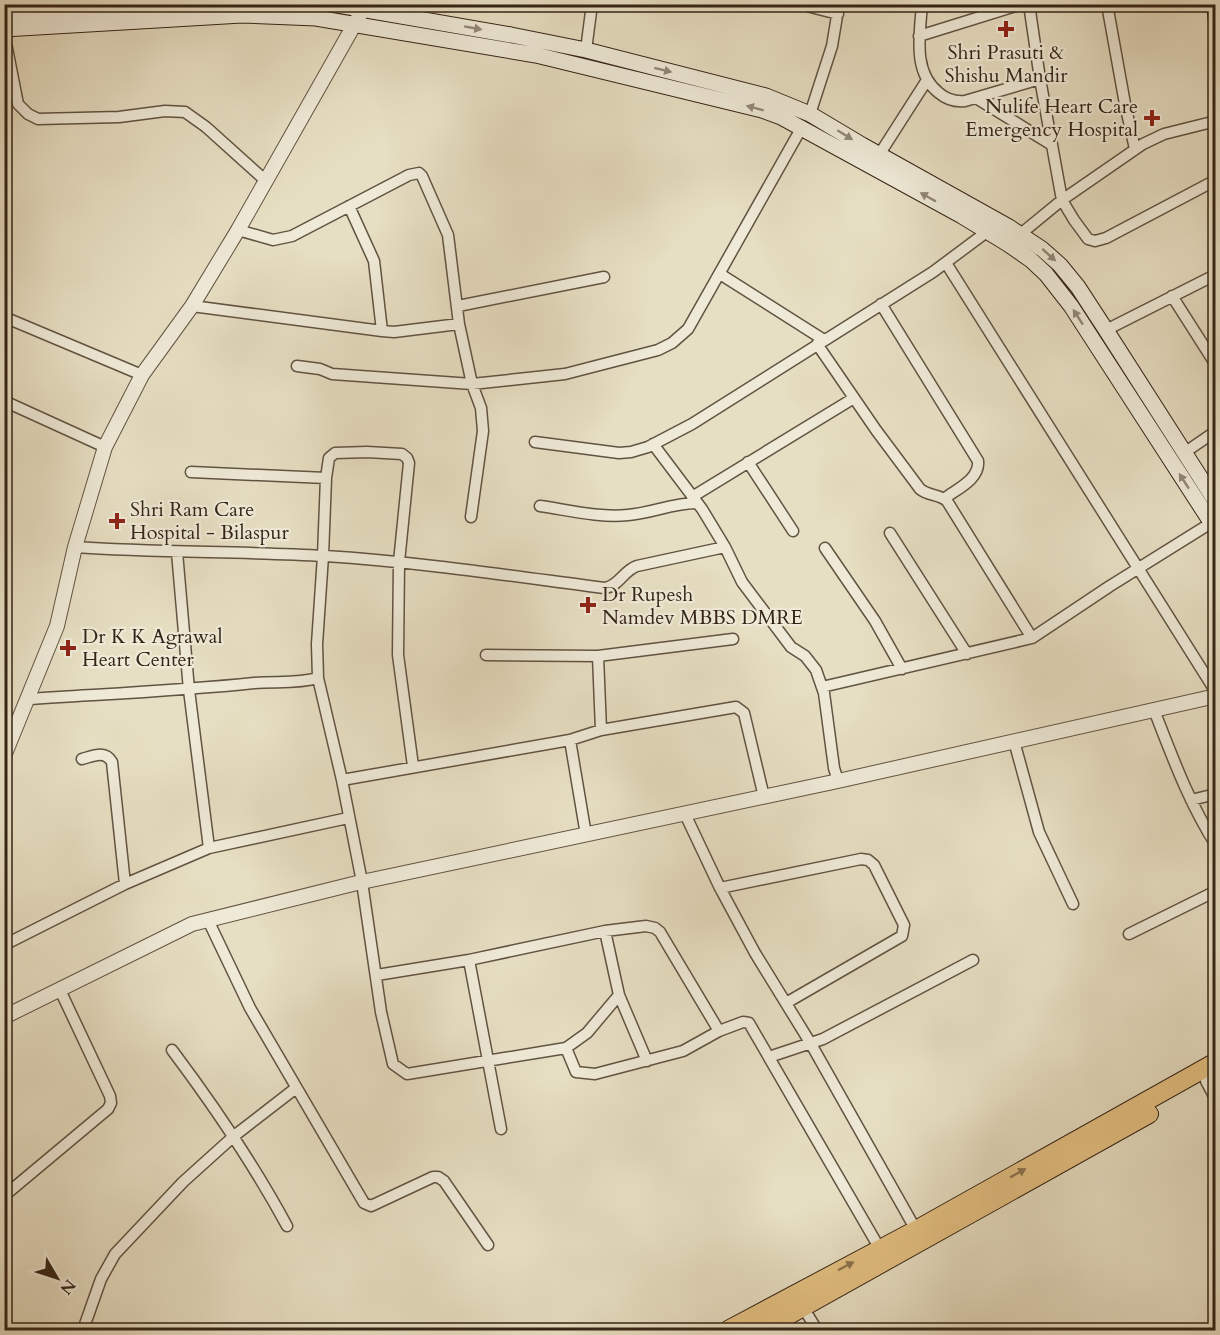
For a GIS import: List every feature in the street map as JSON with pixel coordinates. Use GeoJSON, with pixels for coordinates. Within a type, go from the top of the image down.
{"type":"FeatureCollection","features":[{"type":"Feature","properties":{"kind":"highway"},"geometry":{"type":"LineString","coordinates":[[728,1330],[799,1300],[1118,1124],[1215,1062]]}},
{"type":"Feature","properties":{"kind":"highway"},"geometry":{"type":"LineString","coordinates":[[762,1330],[799,1300],[880,1249],[1118,1124],[1211,1079]]}},
{"type":"Feature","properties":{"kind":"main road"},"geometry":{"type":"LineString","coordinates":[[4,15],[203,4]]}},
{"type":"Feature","properties":{"kind":"main road"},"geometry":{"type":"LineString","coordinates":[[332,4],[365,6],[585,50],[766,96],[1014,239],[1042,249],[1078,287],[1215,502]]}},
{"type":"Feature","properties":{"kind":"main road"},"geometry":{"type":"LineString","coordinates":[[4,31],[242,15],[316,18],[536,55],[806,120],[879,154],[994,227]]}},
{"type":"Feature","properties":{"kind":"main road"},"geometry":{"type":"LineString","coordinates":[[1014,239],[1065,297],[1213,526]]}},
{"type":"Feature","properties":{"kind":"street"},"geometry":{"type":"LineString","coordinates":[[585,50],[592,4]]}},
{"type":"Feature","properties":{"kind":"street"},"geometry":{"type":"LineString","coordinates":[[297,366],[320,369],[332,374],[472,384],[565,374],[658,350],[680,337],[688,329],[720,274],[806,120],[832,46],[838,9],[799,4]]}},
{"type":"Feature","properties":{"kind":"street"},"geometry":{"type":"LineString","coordinates":[[922,4],[920,55],[927,80],[939,93],[953,101],[964,101],[1040,79]]}},
{"type":"Feature","properties":{"kind":"street"},"geometry":{"type":"LineString","coordinates":[[919,36],[1022,4]]}},
{"type":"Feature","properties":{"kind":"street"},"geometry":{"type":"LineString","coordinates":[[1029,4],[1062,200],[1090,241],[1099,241],[1215,180]]}},
{"type":"Feature","properties":{"kind":"street"},"geometry":{"type":"LineString","coordinates":[[1107,4],[1135,149]]}},
{"type":"Feature","properties":{"kind":"street"},"geometry":{"type":"LineString","coordinates":[[1212,4],[1215,32]]}},
{"type":"Feature","properties":{"kind":"street"},"geometry":{"type":"LineString","coordinates":[[4,756],[57,626],[75,547],[105,447],[142,375],[192,306],[238,230],[365,6]]}},
{"type":"Feature","properties":{"kind":"street"},"geometry":{"type":"LineString","coordinates":[[4,31],[18,104],[32,117],[38,119],[119,117],[165,111],[185,112],[206,127],[266,181]]}},
{"type":"Feature","properties":{"kind":"street"},"geometry":{"type":"LineString","coordinates":[[879,154],[927,80]]}},
{"type":"Feature","properties":{"kind":"street"},"geometry":{"type":"LineString","coordinates":[[976,98],[1052,145]]}},
{"type":"Feature","properties":{"kind":"street"},"geometry":{"type":"LineString","coordinates":[[1014,239],[1062,200],[1135,149],[1164,134],[1215,121]]}},
{"type":"Feature","properties":{"kind":"street"},"geometry":{"type":"LineString","coordinates":[[238,230],[264,239],[292,236],[409,175],[419,173],[422,176],[448,234],[459,324],[472,384],[481,408],[483,431],[471,517]]}},
{"type":"Feature","properties":{"kind":"street"},"geometry":{"type":"LineString","coordinates":[[349,207],[374,261],[382,331]]}},
{"type":"Feature","properties":{"kind":"street"},"geometry":{"type":"LineString","coordinates":[[535,442],[618,453],[632,452],[653,444],[692,424],[946,263],[994,227]]}},
{"type":"Feature","properties":{"kind":"street"},"geometry":{"type":"LineString","coordinates":[[4,1017],[192,924],[362,882],[838,781],[1154,710],[1215,694],[946,263]]}},
{"type":"Feature","properties":{"kind":"street"},"geometry":{"type":"LineString","coordinates":[[720,274],[820,342],[854,398],[920,489],[927,494],[945,498],[1032,638]]}},
{"type":"Feature","properties":{"kind":"street"},"geometry":{"type":"LineString","coordinates":[[458,306],[604,277]]}},
{"type":"Feature","properties":{"kind":"street"},"geometry":{"type":"LineString","coordinates":[[1106,330],[1212,277]]}},
{"type":"Feature","properties":{"kind":"street"},"geometry":{"type":"LineString","coordinates":[[1172,296],[1215,365]]}},
{"type":"Feature","properties":{"kind":"street"},"geometry":{"type":"LineString","coordinates":[[881,304],[978,461],[978,471],[974,477],[945,498]]}},
{"type":"Feature","properties":{"kind":"street"},"geometry":{"type":"LineString","coordinates":[[192,306],[382,331],[459,324]]}},
{"type":"Feature","properties":{"kind":"street"},"geometry":{"type":"LineString","coordinates":[[4,317],[142,375]]}},
{"type":"Feature","properties":{"kind":"street"},"geometry":{"type":"LineString","coordinates":[[540,506],[626,515],[694,500],[748,462],[854,398]]}},
{"type":"Feature","properties":{"kind":"street"},"geometry":{"type":"LineString","coordinates":[[4,401],[105,447]]}},
{"type":"Feature","properties":{"kind":"street"},"geometry":{"type":"LineString","coordinates":[[1184,453],[1215,431]]}},
{"type":"Feature","properties":{"kind":"street"},"geometry":{"type":"LineString","coordinates":[[653,444],[725,547],[742,582],[791,647],[811,662],[816,670],[822,687],[838,781]]}},
{"type":"Feature","properties":{"kind":"street"},"geometry":{"type":"LineString","coordinates":[[413,766],[398,655],[399,562],[409,463],[402,454],[335,453],[329,458],[326,478],[317,644],[318,678],[342,780],[362,882],[381,1012],[393,1064],[407,1074],[566,1048],[587,1033],[618,995]]}},
{"type":"Feature","properties":{"kind":"street"},"geometry":{"type":"LineString","coordinates":[[748,462],[793,531]]}},
{"type":"Feature","properties":{"kind":"street"},"geometry":{"type":"LineString","coordinates":[[191,472],[326,478]]}},
{"type":"Feature","properties":{"kind":"street"},"geometry":{"type":"LineString","coordinates":[[822,687],[1032,638],[1137,569],[1213,526]]}},
{"type":"Feature","properties":{"kind":"street"},"geometry":{"type":"LineString","coordinates":[[890,533],[967,654]]}},
{"type":"Feature","properties":{"kind":"street"},"geometry":{"type":"LineString","coordinates":[[75,547],[323,556],[399,562],[605,588],[614,585],[630,568],[725,547]]}},
{"type":"Feature","properties":{"kind":"street"},"geometry":{"type":"LineString","coordinates":[[825,548],[875,621],[902,669]]}},
{"type":"Feature","properties":{"kind":"street"},"geometry":{"type":"LineString","coordinates":[[177,552],[189,690],[209,848]]}},
{"type":"Feature","properties":{"kind":"street"},"geometry":{"type":"LineString","coordinates":[[486,655],[598,656],[733,639]]}},
{"type":"Feature","properties":{"kind":"street"},"geometry":{"type":"LineString","coordinates":[[598,656],[601,730]]}},
{"type":"Feature","properties":{"kind":"street"},"geometry":{"type":"LineString","coordinates":[[28,699],[189,690],[262,682],[305,682],[318,678]]}},
{"type":"Feature","properties":{"kind":"street"},"geometry":{"type":"LineString","coordinates":[[342,780],[570,740],[601,730],[736,707],[740,708],[746,717],[764,797]]}},
{"type":"Feature","properties":{"kind":"street"},"geometry":{"type":"LineString","coordinates":[[1154,710],[1191,800],[1215,845]]}},
{"type":"Feature","properties":{"kind":"street"},"geometry":{"type":"LineString","coordinates":[[570,740],[586,835]]}},
{"type":"Feature","properties":{"kind":"street"},"geometry":{"type":"LineString","coordinates":[[1014,741],[1039,832],[1073,904]]}},
{"type":"Feature","properties":{"kind":"street"},"geometry":{"type":"LineString","coordinates":[[82,759],[102,754],[108,756],[112,762],[125,884]]}},
{"type":"Feature","properties":{"kind":"street"},"geometry":{"type":"LineString","coordinates":[[1191,800],[1215,794]]}},
{"type":"Feature","properties":{"kind":"street"},"geometry":{"type":"LineString","coordinates":[[685,814],[720,888],[755,953],[811,1044],[916,1230]]}},
{"type":"Feature","properties":{"kind":"street"},"geometry":{"type":"LineString","coordinates":[[4,945],[125,884],[209,848],[348,818]]}},
{"type":"Feature","properties":{"kind":"street"},"geometry":{"type":"LineString","coordinates":[[720,888],[861,859],[868,860],[874,865],[904,925],[902,936],[786,1003]]}},
{"type":"Feature","properties":{"kind":"street"},"geometry":{"type":"LineString","coordinates":[[1129,934],[1215,891]]}},
{"type":"Feature","properties":{"kind":"street"},"geometry":{"type":"LineString","coordinates":[[208,920],[250,1008],[364,1203],[371,1206],[433,1177],[438,1177],[444,1181],[488,1245]]}},
{"type":"Feature","properties":{"kind":"street"},"geometry":{"type":"LineString","coordinates":[[377,975],[469,960],[605,931],[646,926],[658,930],[719,1031]]}},
{"type":"Feature","properties":{"kind":"street"},"geometry":{"type":"LineString","coordinates":[[605,931],[618,995],[625,1006],[647,1061]]}},
{"type":"Feature","properties":{"kind":"street"},"geometry":{"type":"LineString","coordinates":[[469,960],[501,1128]]}},
{"type":"Feature","properties":{"kind":"street"},"geometry":{"type":"LineString","coordinates":[[769,1057],[811,1044],[973,960]]}},
{"type":"Feature","properties":{"kind":"street"},"geometry":{"type":"LineString","coordinates":[[4,1196],[108,1109],[111,1103],[110,1096],[60,990]]}},
{"type":"Feature","properties":{"kind":"street"},"geometry":{"type":"LineString","coordinates":[[566,1048],[573,1069],[579,1073],[595,1074],[683,1051],[719,1031],[742,1022],[749,1023],[880,1249]]}},
{"type":"Feature","properties":{"kind":"street"},"geometry":{"type":"LineString","coordinates":[[171,1050],[234,1136],[287,1226]]}},
{"type":"Feature","properties":{"kind":"street"},"geometry":{"type":"LineString","coordinates":[[1211,1079],[1215,1100]]}},
{"type":"Feature","properties":{"kind":"street"},"geometry":{"type":"LineString","coordinates":[[83,1330],[101,1279],[115,1254],[183,1182],[234,1136],[296,1089]]}},
{"type":"Feature","properties":{"kind":"street"},"geometry":{"type":"LineString","coordinates":[[799,1300],[817,1330]]}},
{"type":"Feature","properties":{"kind":"street"},"geometry":{"type":"LineString","coordinates":[[4,1329],[9,1330]]}},
{"type":"Feature","properties":{"kind":"place","name":"Shri Prasuti & Shishu Mandir"},"geometry":{"type":"Point","coordinates":[1006,29]}},
{"type":"Feature","properties":{"kind":"place","name":"Nulife Heart Care Emergency Hospital"},"geometry":{"type":"Point","coordinates":[1152,118]}},
{"type":"Feature","properties":{"kind":"place","name":"Shri Ram Care Hospital - Bilaspur"},"geometry":{"type":"Point","coordinates":[117,521]}},
{"type":"Feature","properties":{"kind":"place","name":"Dr Rupesh Namdev MBBS DMRE"},"geometry":{"type":"Point","coordinates":[588,605]}},
{"type":"Feature","properties":{"kind":"place","name":"Dr K K Agrawal Heart Center"},"geometry":{"type":"Point","coordinates":[68,648]}}]}
